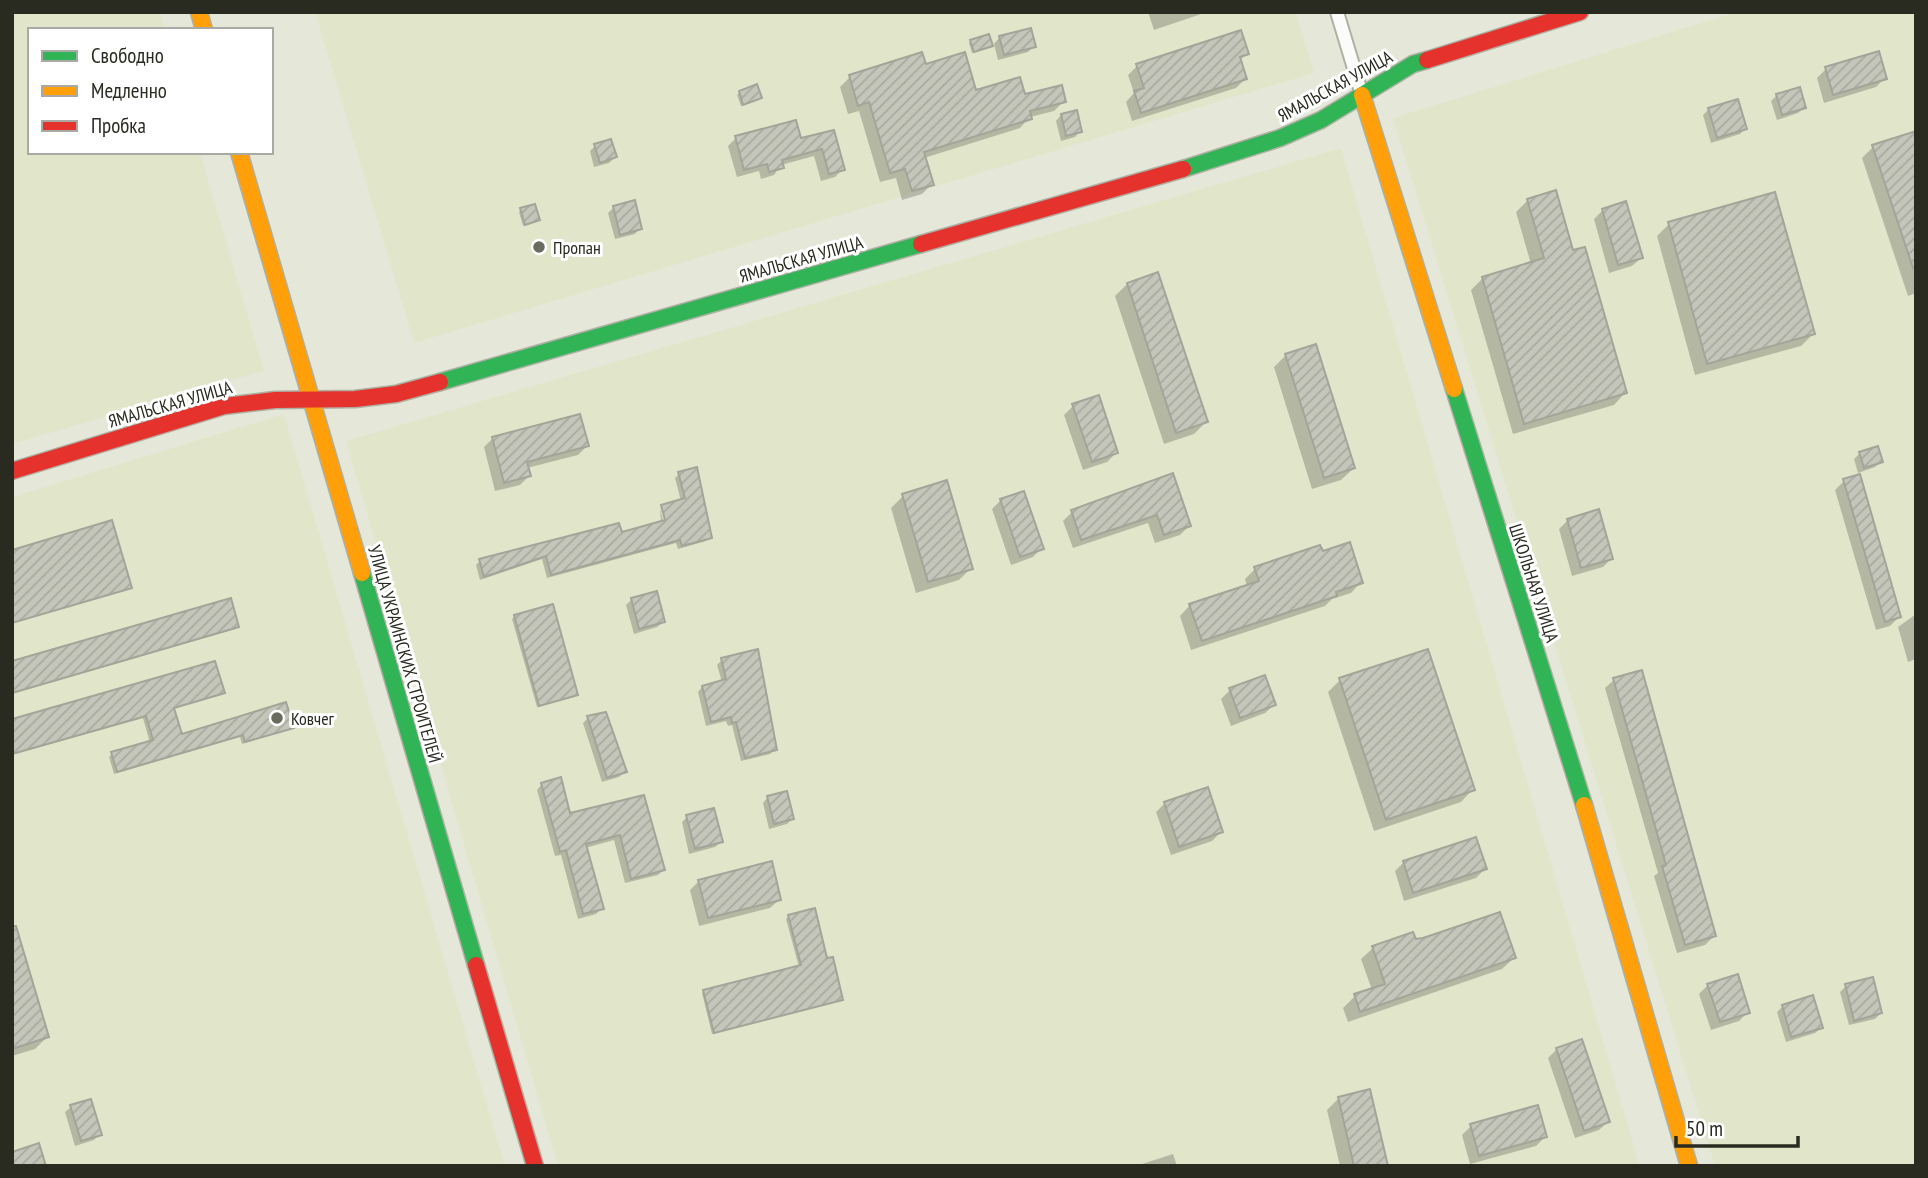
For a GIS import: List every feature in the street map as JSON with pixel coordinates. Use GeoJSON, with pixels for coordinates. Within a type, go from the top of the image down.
{"type":"FeatureCollection","features":[{"type":"Feature","properties":{"kind":"street","name":"ШКОЛЬНАЯ УЛИЦА"},"geometry":{"type":"LineString","coordinates":[[1337,12],[1601,858],[1689,1166]]}},
{"type":"Feature","properties":{"kind":"street","name":"ЯМАЛЬСКАЯ УЛИЦА"},"geometry":{"type":"LineString","coordinates":[[12,471],[224,407],[261,401],[355,400],[396,394],[1104,193],[1280,138],[1321,120],[1397,72],[1431,57],[1580,12]]}},
{"type":"Feature","properties":{"kind":"street","name":"УЛИЦА УКРАИНСКИХ СТРОИТЕЛЕЙ"},"geometry":{"type":"LineString","coordinates":[[240,154],[535,1166]]}},
{"type":"Feature","properties":{"kind":"shaded area"},"geometry":{"type":"Polygon","coordinates":[[[12,12],[160,12],[164,28],[28,28],[28,154],[201,154],[264,371],[12,444],[12,12]]]}},
{"type":"Feature","properties":{"kind":"shaded area"},"geometry":{"type":"Polygon","coordinates":[[[315,12],[1296,12],[1314,73],[414,343],[315,12]]]}},
{"type":"Feature","properties":{"kind":"shaded area"},"geometry":{"type":"Polygon","coordinates":[[[1736,12],[1916,12],[1916,1166],[1715,1166],[1393,118],[1736,12]]]}},
{"type":"Feature","properties":{"kind":"shaded area"},"geometry":{"type":"Polygon","coordinates":[[[1341,148],[1640,1166],[558,1166],[346,441],[1341,148]]]}},
{"type":"Feature","properties":{"kind":"shaded area"},"geometry":{"type":"Polygon","coordinates":[[[284,414],[505,1166],[12,1166],[12,497],[284,414]]]}},
{"type":"Feature","properties":{"kind":"building"},"geometry":{"type":"Polygon","coordinates":[[[1031,28],[1036,47],[1004,55],[999,36],[1031,28]]]}},
{"type":"Feature","properties":{"kind":"building"},"geometry":{"type":"Polygon","coordinates":[[[1241,30],[1249,54],[1240,57],[1247,79],[1141,113],[1134,91],[1144,88],[1136,64],[1241,30]]]}},
{"type":"Feature","properties":{"kind":"building"},"geometry":{"type":"Polygon","coordinates":[[[989,34],[993,46],[974,52],[970,40],[989,34]]]}},
{"type":"Feature","properties":{"kind":"building"},"geometry":{"type":"Polygon","coordinates":[[[1879,51],[1887,79],[1833,95],[1825,67],[1879,51]]]}},
{"type":"Feature","properties":{"kind":"building"},"geometry":{"type":"Polygon","coordinates":[[[922,52],[926,64],[965,52],[976,90],[1020,77],[1025,94],[1062,85],[1066,102],[1030,111],[1032,119],[924,152],[934,185],[912,191],[905,169],[890,173],[869,102],[858,106],[849,75],[922,52]]]}},
{"type":"Feature","properties":{"kind":"building"},"geometry":{"type":"Polygon","coordinates":[[[757,84],[762,98],[743,105],[739,91],[757,84]]]}},
{"type":"Feature","properties":{"kind":"building"},"geometry":{"type":"Polygon","coordinates":[[[1800,87],[1806,108],[1782,115],[1776,94],[1800,87]]]}},
{"type":"Feature","properties":{"kind":"building"},"geometry":{"type":"Polygon","coordinates":[[[1738,99],[1747,129],[1717,138],[1708,108],[1738,99]]]}},
{"type":"Feature","properties":{"kind":"building"},"geometry":{"type":"Polygon","coordinates":[[[1077,110],[1082,132],[1066,136],[1061,114],[1077,110]]]}},
{"type":"Feature","properties":{"kind":"building"},"geometry":{"type":"Polygon","coordinates":[[[796,120],[801,138],[834,130],[845,170],[829,174],[822,149],[782,160],[784,168],[769,172],[767,164],[744,170],[735,136],[796,120]]]}},
{"type":"Feature","properties":{"kind":"building"},"geometry":{"type":"Polygon","coordinates":[[[1916,131],[1916,267],[1913,268],[1872,145],[1916,131]]]}},
{"type":"Feature","properties":{"kind":"building"},"geometry":{"type":"Polygon","coordinates":[[[611,139],[617,157],[600,163],[594,144],[611,139]]]}},
{"type":"Feature","properties":{"kind":"building"},"geometry":{"type":"Polygon","coordinates":[[[1556,190],[1573,250],[1585,247],[1627,393],[1524,424],[1482,277],[1544,258],[1527,199],[1556,190]]]}},
{"type":"Feature","properties":{"kind":"building"},"geometry":{"type":"Polygon","coordinates":[[[1775,192],[1815,334],[1707,364],[1668,222],[1775,192]]]}},
{"type":"Feature","properties":{"kind":"building"},"geometry":{"type":"Polygon","coordinates":[[[635,200],[642,229],[620,235],[613,206],[635,200]]]}},
{"type":"Feature","properties":{"kind":"building"},"geometry":{"type":"Polygon","coordinates":[[[1626,201],[1643,258],[1618,265],[1602,209],[1626,201]]]}},
{"type":"Feature","properties":{"kind":"building"},"geometry":{"type":"Polygon","coordinates":[[[535,204],[540,220],[525,225],[520,208],[535,204]]]}},
{"type":"Feature","properties":{"kind":"building"},"geometry":{"type":"Polygon","coordinates":[[[1158,272],[1208,422],[1176,433],[1127,283],[1158,272]]]}},
{"type":"Feature","properties":{"kind":"building"},"geometry":{"type":"Polygon","coordinates":[[[1316,344],[1355,468],[1324,478],[1285,354],[1316,344]]]}},
{"type":"Feature","properties":{"kind":"building"},"geometry":{"type":"Polygon","coordinates":[[[1099,395],[1118,453],[1092,462],[1072,404],[1099,395]]]}},
{"type":"Feature","properties":{"kind":"building"},"geometry":{"type":"Polygon","coordinates":[[[580,414],[589,446],[527,462],[531,476],[504,483],[492,437],[580,414]]]}},
{"type":"Feature","properties":{"kind":"building"},"geometry":{"type":"Polygon","coordinates":[[[1878,446],[1883,462],[1864,468],[1859,452],[1878,446]]]}},
{"type":"Feature","properties":{"kind":"building"},"geometry":{"type":"Polygon","coordinates":[[[697,467],[712,538],[682,546],[680,540],[551,575],[546,556],[484,577],[479,559],[619,523],[622,532],[665,520],[661,505],[685,498],[678,472],[697,467]]]}},
{"type":"Feature","properties":{"kind":"building"},"geometry":{"type":"Polygon","coordinates":[[[1173,473],[1191,526],[1164,535],[1157,515],[1081,540],[1071,510],[1173,473]]]}},
{"type":"Feature","properties":{"kind":"building"},"geometry":{"type":"Polygon","coordinates":[[[1860,474],[1901,617],[1885,622],[1843,479],[1860,474]]]}},
{"type":"Feature","properties":{"kind":"building"},"geometry":{"type":"Polygon","coordinates":[[[947,480],[973,569],[928,582],[902,494],[947,480]]]}},
{"type":"Feature","properties":{"kind":"building"},"geometry":{"type":"Polygon","coordinates":[[[1024,491],[1044,549],[1020,557],[1000,499],[1024,491]]]}},
{"type":"Feature","properties":{"kind":"building"},"geometry":{"type":"Polygon","coordinates":[[[1599,509],[1613,559],[1581,568],[1567,519],[1599,509]]]}},
{"type":"Feature","properties":{"kind":"building"},"geometry":{"type":"Polygon","coordinates":[[[112,520],[132,588],[12,623],[12,550],[112,520]]]}},
{"type":"Feature","properties":{"kind":"building"},"geometry":{"type":"Polygon","coordinates":[[[1350,542],[1363,583],[1336,592],[1337,596],[1202,641],[1189,604],[1259,581],[1254,567],[1320,545],[1323,551],[1350,542]]]}},
{"type":"Feature","properties":{"kind":"building"},"geometry":{"type":"Polygon","coordinates":[[[657,591],[665,622],[639,629],[631,598],[657,591]]]}},
{"type":"Feature","properties":{"kind":"building"},"geometry":{"type":"Polygon","coordinates":[[[231,598],[239,627],[12,693],[12,661],[231,598]]]}},
{"type":"Feature","properties":{"kind":"building"},"geometry":{"type":"Polygon","coordinates":[[[553,604],[578,695],[539,706],[514,615],[553,604]]]}},
{"type":"Feature","properties":{"kind":"building"},"geometry":{"type":"Polygon","coordinates":[[[758,649],[777,750],[745,758],[736,722],[732,723],[731,717],[711,722],[702,686],[726,679],[721,658],[758,649]]]}},
{"type":"Feature","properties":{"kind":"building"},"geometry":{"type":"Polygon","coordinates":[[[1428,649],[1475,790],[1386,820],[1339,678],[1428,649]]]}},
{"type":"Feature","properties":{"kind":"building"},"geometry":{"type":"Polygon","coordinates":[[[215,661],[225,693],[174,708],[182,734],[286,702],[294,728],[245,742],[243,735],[117,772],[111,752],[153,740],[146,716],[12,754],[12,719],[215,661]]]}},
{"type":"Feature","properties":{"kind":"building"},"geometry":{"type":"Polygon","coordinates":[[[1642,670],[1716,936],[1685,945],[1662,866],[1666,865],[1613,678],[1642,670]]]}},
{"type":"Feature","properties":{"kind":"building"},"geometry":{"type":"Polygon","coordinates":[[[1265,675],[1276,705],[1240,718],[1229,688],[1265,675]]]}},
{"type":"Feature","properties":{"kind":"building"},"geometry":{"type":"Polygon","coordinates":[[[606,712],[627,772],[607,778],[587,716],[606,712]]]}},
{"type":"Feature","properties":{"kind":"building"},"geometry":{"type":"Polygon","coordinates":[[[561,777],[570,813],[644,795],[665,870],[631,879],[620,835],[586,844],[604,909],[583,914],[566,850],[560,852],[541,783],[561,777]]]}},
{"type":"Feature","properties":{"kind":"building"},"geometry":{"type":"Polygon","coordinates":[[[1208,787],[1223,832],[1179,847],[1164,802],[1208,787]]]}},
{"type":"Feature","properties":{"kind":"building"},"geometry":{"type":"Polygon","coordinates":[[[787,791],[794,819],[774,824],[767,796],[787,791]]]}},
{"type":"Feature","properties":{"kind":"building"},"geometry":{"type":"Polygon","coordinates":[[[714,808],[723,842],[695,849],[686,815],[714,808]]]}},
{"type":"Feature","properties":{"kind":"building"},"geometry":{"type":"Polygon","coordinates":[[[1476,837],[1487,869],[1413,893],[1403,861],[1476,837]]]}},
{"type":"Feature","properties":{"kind":"building"},"geometry":{"type":"Polygon","coordinates":[[[772,861],[781,900],[708,918],[698,880],[772,861]]]}},
{"type":"Feature","properties":{"kind":"building"},"geometry":{"type":"Polygon","coordinates":[[[815,908],[827,958],[833,957],[843,1000],[714,1033],[703,990],[801,965],[788,915],[815,908]]]}},
{"type":"Feature","properties":{"kind":"building"},"geometry":{"type":"Polygon","coordinates":[[[1500,912],[1516,958],[1360,1012],[1354,994],[1385,984],[1372,946],[1413,932],[1416,939],[1423,938],[1500,912]]]}},
{"type":"Feature","properties":{"kind":"building"},"geometry":{"type":"Polygon","coordinates":[[[12,926],[16,926],[49,1037],[12,1049],[12,926]]]}},
{"type":"Feature","properties":{"kind":"building"},"geometry":{"type":"Polygon","coordinates":[[[1738,974],[1750,1013],[1720,1022],[1707,984],[1738,974]]]}},
{"type":"Feature","properties":{"kind":"building"},"geometry":{"type":"Polygon","coordinates":[[[1873,977],[1882,1013],[1854,1021],[1845,984],[1873,977]]]}},
{"type":"Feature","properties":{"kind":"building"},"geometry":{"type":"Polygon","coordinates":[[[1813,995],[1823,1028],[1791,1037],[1782,1005],[1813,995]]]}},
{"type":"Feature","properties":{"kind":"building"},"geometry":{"type":"Polygon","coordinates":[[[1582,1039],[1610,1122],[1584,1131],[1556,1048],[1582,1039]]]}},
{"type":"Feature","properties":{"kind":"building"},"geometry":{"type":"Polygon","coordinates":[[[1370,1089],[1388,1166],[1354,1166],[1338,1097],[1370,1089]]]}},
{"type":"Feature","properties":{"kind":"building"},"geometry":{"type":"Polygon","coordinates":[[[91,1099],[102,1135],[81,1141],[70,1105],[91,1099]]]}},
{"type":"Feature","properties":{"kind":"building"},"geometry":{"type":"Polygon","coordinates":[[[1538,1105],[1547,1137],[1479,1156],[1470,1124],[1538,1105]]]}},
{"type":"Feature","properties":{"kind":"building"},"geometry":{"type":"Polygon","coordinates":[[[39,1143],[46,1166],[12,1166],[12,1152],[39,1143]]]}},
{"type":"Feature","properties":{"kind":"traffic: fast"},"geometry":{"type":"LineString","coordinates":[[1183,169],[1280,138],[1321,120],[1413,64],[1427,60]]}},
{"type":"Feature","properties":{"kind":"traffic: fast"},"geometry":{"type":"LineString","coordinates":[[440,382],[921,244]]}},
{"type":"Feature","properties":{"kind":"traffic: fast"},"geometry":{"type":"LineString","coordinates":[[1454,389],[1584,805]]}},
{"type":"Feature","properties":{"kind":"traffic: fast"},"geometry":{"type":"LineString","coordinates":[[362,573],[476,965]]}},
{"type":"Feature","properties":{"kind":"traffic: slow"},"geometry":{"type":"LineString","coordinates":[[199,12],[203,28]]}},
{"type":"Feature","properties":{"kind":"traffic: slow"},"geometry":{"type":"LineString","coordinates":[[1362,95],[1454,389]]}},
{"type":"Feature","properties":{"kind":"traffic: slow"},"geometry":{"type":"LineString","coordinates":[[240,154],[362,573]]}},
{"type":"Feature","properties":{"kind":"traffic: slow"},"geometry":{"type":"LineString","coordinates":[[1584,805],[1689,1166]]}},
{"type":"Feature","properties":{"kind":"traffic: jam"},"geometry":{"type":"LineString","coordinates":[[1427,60],[1580,12]]}},
{"type":"Feature","properties":{"kind":"traffic: jam"},"geometry":{"type":"LineString","coordinates":[[921,244],[1183,169]]}},
{"type":"Feature","properties":{"kind":"traffic: jam"},"geometry":{"type":"LineString","coordinates":[[12,471],[224,406],[275,400],[355,399],[396,394],[440,382]]}},
{"type":"Feature","properties":{"kind":"traffic: jam"},"geometry":{"type":"LineString","coordinates":[[476,965],[535,1166]]}},
{"type":"Feature","properties":{"kind":"place","name":"Пропан"},"geometry":{"type":"Point","coordinates":[539,247]}},
{"type":"Feature","properties":{"kind":"place","name":"Ковчег"},"geometry":{"type":"Point","coordinates":[277,718]}}]}
